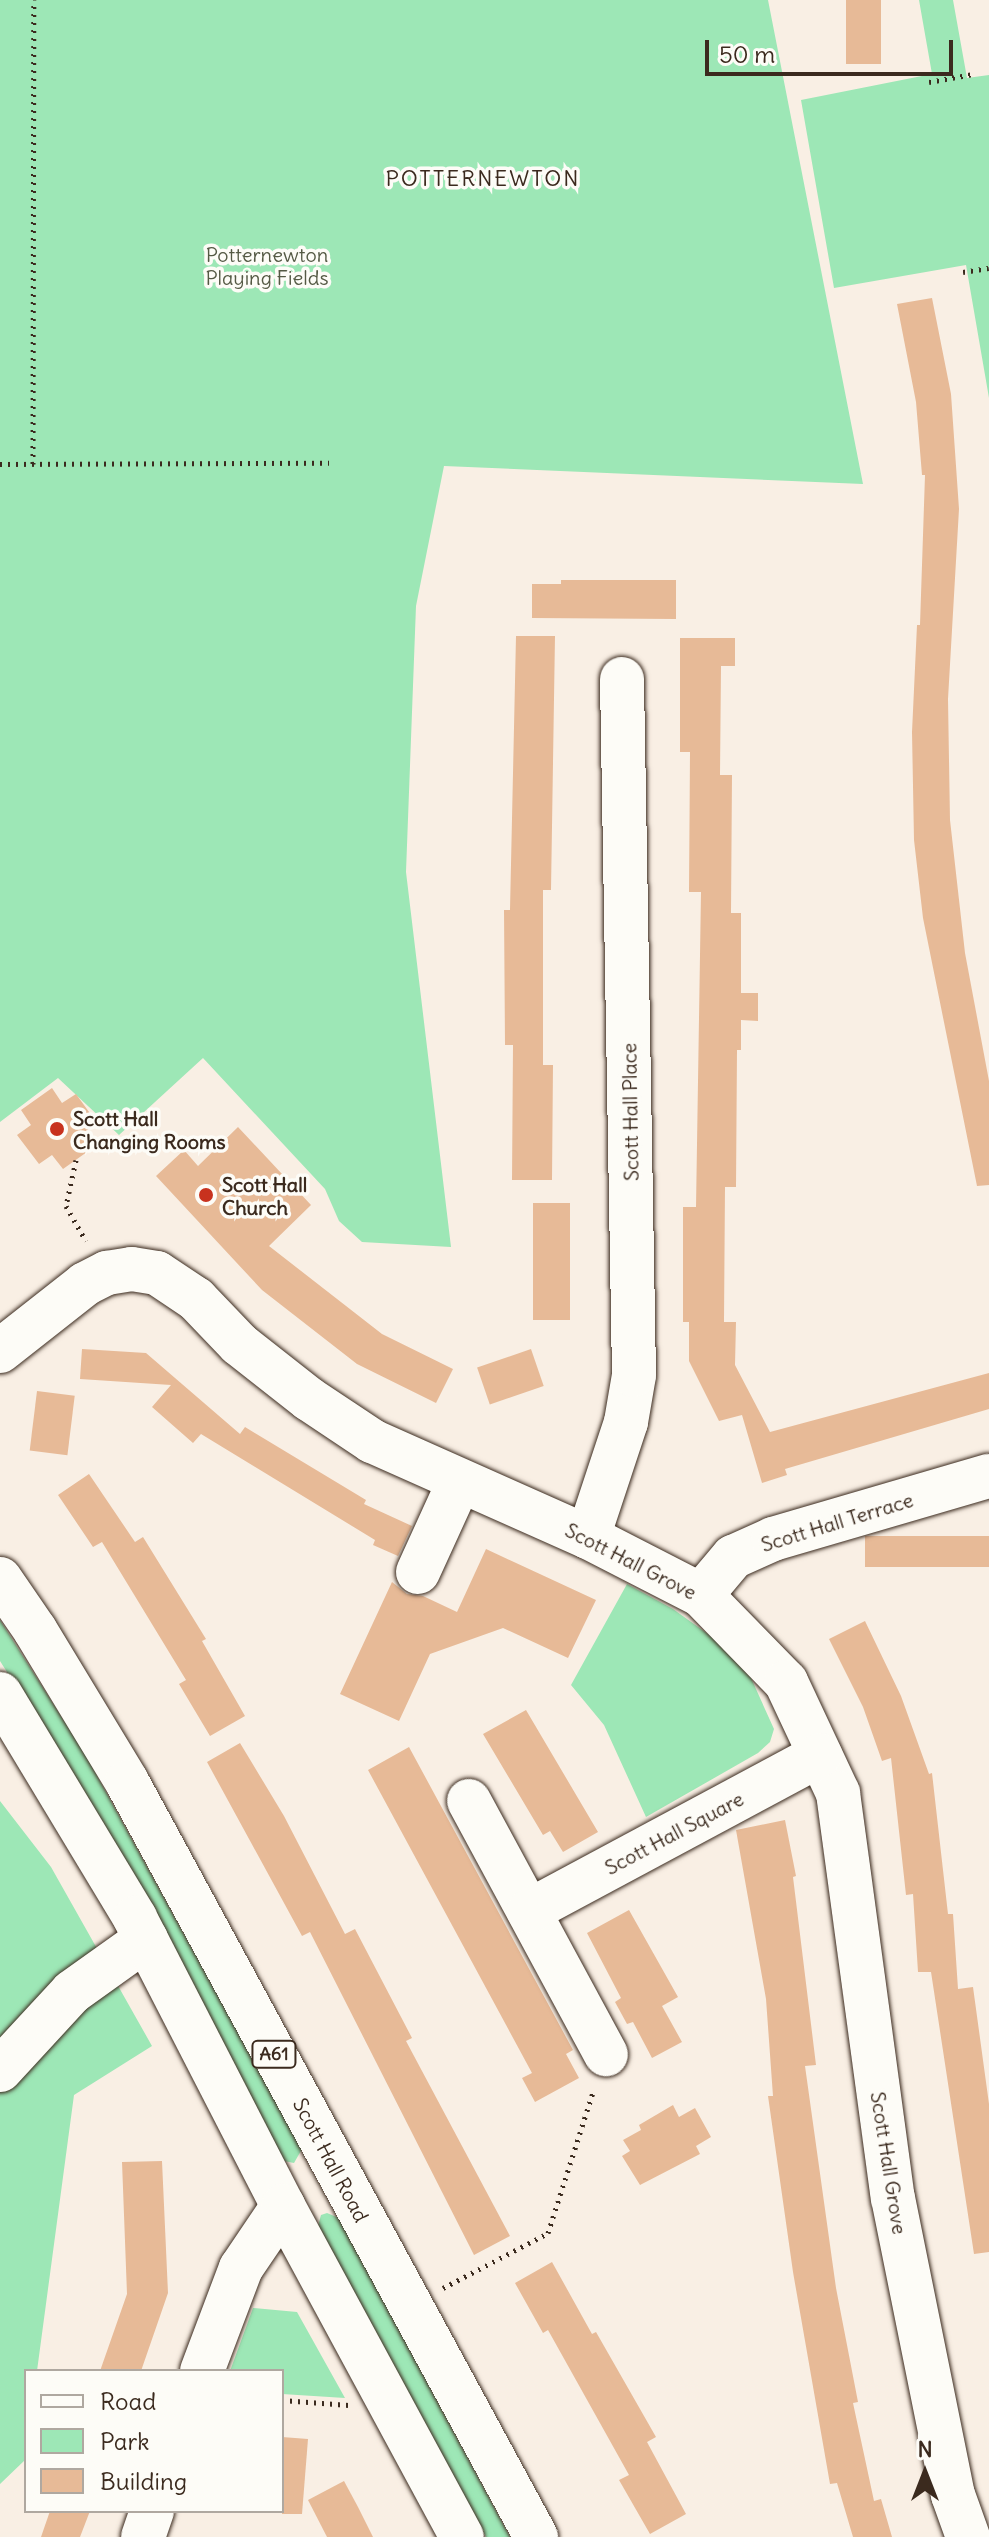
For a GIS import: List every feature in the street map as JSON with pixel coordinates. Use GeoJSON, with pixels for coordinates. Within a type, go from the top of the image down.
{"type":"FeatureCollection","features":[{"type":"Feature","properties":{"kind":"main road","name":"Scott Hall Place"},"geometry":{"type":"LineString","coordinates":[[588,1537],[626,1422],[634,1375],[622,679]]}},
{"type":"Feature","properties":{"kind":"main road","name":"Scott Hall Grove"},"geometry":{"type":"LineString","coordinates":[[0,1351],[85,1284],[107,1273],[132,1269],[157,1273],[179,1286],[239,1344],[309,1399],[372,1441],[588,1537],[701,1595],[786,1682],[838,1793],[893,2198],[953,2495],[968,2537]]}},
{"type":"Feature","properties":{"kind":"main road","name":"Scott Hall Terrace"},"geometry":{"type":"LineString","coordinates":[[701,1595],[733,1557],[773,1539],[989,1476]]}},
{"type":"Feature","properties":{"kind":"main road"},"geometry":{"type":"LineString","coordinates":[[418,1572],[459,1482]]}},
{"type":"Feature","properties":{"kind":"main road","name":"Scott Hall Road"},"geometry":{"type":"LineString","coordinates":[[0,1579],[35,1630],[127,1782],[536,2537]]}},
{"type":"Feature","properties":{"kind":"main road"},"geometry":{"type":"LineString","coordinates":[[0,1694],[146,1939],[283,2206],[462,2537]]}},
{"type":"Feature","properties":{"kind":"main road","name":"Scott Hall Square"},"geometry":{"type":"LineString","coordinates":[[529,1911],[820,1755]]}},
{"type":"Feature","properties":{"kind":"main road"},"geometry":{"type":"LineString","coordinates":[[469,1801],[606,2054]]}},
{"type":"Feature","properties":{"kind":"main road"},"geometry":{"type":"LineString","coordinates":[[0,2070],[72,1992],[146,1939]]}},
{"type":"Feature","properties":{"kind":"main road"},"geometry":{"type":"LineString","coordinates":[[203,2369],[241,2268],[283,2206],[338,2173]]}},
{"type":"Feature","properties":{"kind":"main road"},"geometry":{"type":"LineString","coordinates":[[143,2537],[151,2513]]}},
{"type":"Feature","properties":{"kind":"path"},"geometry":{"type":"LineString","coordinates":[[33,464],[34,0]]}},
{"type":"Feature","properties":{"kind":"path"},"geometry":{"type":"LineString","coordinates":[[929,82],[973,74]]}},
{"type":"Feature","properties":{"kind":"path"},"geometry":{"type":"LineString","coordinates":[[963,272],[989,268]]}},
{"type":"Feature","properties":{"kind":"path"},"geometry":{"type":"LineString","coordinates":[[0,464],[329,463]]}},
{"type":"Feature","properties":{"kind":"path"},"geometry":{"type":"LineString","coordinates":[[76,1160],[66,1206],[107,1273]]}},
{"type":"Feature","properties":{"kind":"path"},"geometry":{"type":"LineString","coordinates":[[410,2305],[548,2233],[606,2054]]}},
{"type":"Feature","properties":{"kind":"path"},"geometry":{"type":"LineString","coordinates":[[284,2400],[392,2408]]}},
{"type":"Feature","properties":{"kind":"green space","name":"Potternewton Playing Fields"},"geometry":{"type":"Polygon","coordinates":[[[0,0],[768,0],[863,484],[444,466],[416,606],[406,872],[451,1247],[362,1242],[339,1221],[325,1189],[203,1058],[119,1135],[58,1078],[0,1122],[0,0]]]}},
{"type":"Feature","properties":{"kind":"green space"},"geometry":{"type":"Polygon","coordinates":[[[919,0],[953,0],[967,78],[989,75],[989,398],[966,265],[834,288],[801,100],[932,74],[919,0]]]}},
{"type":"Feature","properties":{"kind":"green space"},"geometry":{"type":"Polygon","coordinates":[[[627,1584],[673,1609],[712,1637],[751,1678],[774,1729],[770,1742],[758,1753],[646,1817],[604,1725],[571,1685],[627,1584]]]}},
{"type":"Feature","properties":{"kind":"green space"},"geometry":{"type":"Polygon","coordinates":[[[0,1620],[85,1754],[302,2149],[294,2163],[284,2161],[67,1767],[0,1661],[0,1620]]]}},
{"type":"Feature","properties":{"kind":"green space"},"geometry":{"type":"Polygon","coordinates":[[[0,1801],[51,1867],[152,2046],[74,2095],[37,2369],[24,2369],[24,2461],[0,2484],[0,1801]]]}},
{"type":"Feature","properties":{"kind":"green space"},"geometry":{"type":"Polygon","coordinates":[[[327,2213],[339,2218],[510,2537],[486,2537],[318,2226],[321,2215],[327,2213]]]}},
{"type":"Feature","properties":{"kind":"green space"},"geometry":{"type":"Polygon","coordinates":[[[253,2308],[297,2312],[345,2398],[284,2394],[284,2369],[231,2369],[253,2308]]]}},
{"type":"Feature","properties":{"kind":"building"},"geometry":{"type":"Polygon","coordinates":[[[846,0],[881,0],[881,64],[846,64],[846,0]]]}},
{"type":"Feature","properties":{"kind":"building"},"geometry":{"type":"Polygon","coordinates":[[[932,298],[951,394],[959,509],[948,699],[950,820],[965,953],[989,1081],[989,1185],[977,1186],[923,918],[914,840],[912,732],[917,625],[920,625],[925,475],[922,475],[916,402],[897,304],[932,298]]]}},
{"type":"Feature","properties":{"kind":"building"},"geometry":{"type":"Polygon","coordinates":[[[561,580],[676,580],[676,619],[532,618],[532,584],[561,584],[561,580]]]}},
{"type":"Feature","properties":{"kind":"building"},"geometry":{"type":"Polygon","coordinates":[[[516,636],[555,636],[551,890],[543,890],[543,1065],[553,1065],[552,1180],[512,1180],[513,1045],[505,1045],[504,910],[510,910],[516,636]]]}},
{"type":"Feature","properties":{"kind":"building"},"geometry":{"type":"Polygon","coordinates":[[[680,638],[735,638],[735,666],[721,666],[720,775],[732,775],[731,913],[741,913],[741,993],[758,993],[758,1021],[741,1020],[741,1050],[737,1050],[736,1187],[725,1187],[724,1322],[736,1322],[735,1365],[770,1432],[989,1373],[989,1409],[785,1469],[787,1475],[762,1483],[742,1415],[719,1421],[689,1361],[689,1322],[683,1322],[683,1207],[696,1207],[701,892],[689,892],[690,752],[680,752],[680,638]]]}},
{"type":"Feature","properties":{"kind":"building","name":"Scott Hall Changing Rooms"},"geometry":{"type":"Polygon","coordinates":[[[52,1088],[62,1103],[76,1094],[97,1123],[83,1133],[94,1147],[63,1169],[52,1155],[39,1164],[17,1135],[31,1125],[21,1110],[52,1088]]]}},
{"type":"Feature","properties":{"kind":"building"},"geometry":{"type":"Polygon","coordinates":[[[238,1127],[311,1205],[269,1246],[382,1334],[453,1369],[436,1403],[357,1364],[262,1290],[156,1176],[184,1150],[198,1166],[238,1127]]]}},
{"type":"Feature","properties":{"kind":"building"},"geometry":{"type":"Polygon","coordinates":[[[533,1203],[570,1203],[570,1320],[533,1320],[533,1203]]]}},
{"type":"Feature","properties":{"kind":"building"},"geometry":{"type":"Polygon","coordinates":[[[82,1349],[146,1353],[240,1434],[245,1427],[366,1500],[364,1504],[412,1526],[398,1556],[373,1545],[375,1540],[201,1434],[193,1443],[152,1407],[171,1385],[80,1379],[82,1349]]]}},
{"type":"Feature","properties":{"kind":"building"},"geometry":{"type":"Polygon","coordinates":[[[531,1349],[544,1386],[490,1404],[477,1368],[531,1349]]]}},
{"type":"Feature","properties":{"kind":"building"},"geometry":{"type":"Polygon","coordinates":[[[37,1391],[75,1396],[67,1455],[30,1451],[37,1391]]]}},
{"type":"Feature","properties":{"kind":"building"},"geometry":{"type":"Polygon","coordinates":[[[89,1474],[135,1542],[143,1537],[206,1639],[202,1641],[245,1716],[210,1736],[179,1684],[186,1680],[102,1542],[93,1547],[58,1495],[89,1474]]]}},
{"type":"Feature","properties":{"kind":"building"},"geometry":{"type":"Polygon","coordinates":[[[865,1536],[989,1536],[989,1567],[865,1567],[865,1536]]]}},
{"type":"Feature","properties":{"kind":"building"},"geometry":{"type":"Polygon","coordinates":[[[486,1549],[596,1600],[568,1658],[503,1628],[430,1654],[399,1721],[340,1694],[392,1582],[407,1594],[423,1596],[457,1612],[486,1549]]]}},
{"type":"Feature","properties":{"kind":"building"},"geometry":{"type":"Polygon","coordinates":[[[865,1621],[901,1696],[929,1774],[932,1773],[948,1914],[953,1914],[958,1989],[973,1987],[989,2104],[989,2252],[974,2254],[931,1972],[918,1972],[913,1894],[906,1895],[891,1758],[882,1761],[863,1707],[829,1639],[865,1621]]]}},
{"type":"Feature","properties":{"kind":"building"},"geometry":{"type":"Polygon","coordinates":[[[526,1710],[598,1832],[563,1852],[550,1831],[543,1835],[483,1734],[526,1710]]]}},
{"type":"Feature","properties":{"kind":"building"},"geometry":{"type":"Polygon","coordinates":[[[240,1743],[284,1816],[345,1934],[355,1929],[412,2038],[406,2041],[510,2236],[474,2255],[310,1932],[302,1936],[207,1762],[240,1743]]]}},
{"type":"Feature","properties":{"kind":"building"},"geometry":{"type":"Polygon","coordinates":[[[409,1747],[573,2050],[566,2054],[579,2078],[535,2102],[522,2078],[532,2073],[368,1770],[409,1747]]]}},
{"type":"Feature","properties":{"kind":"building"},"geometry":{"type":"Polygon","coordinates":[[[785,1820],[796,1876],[793,1877],[816,2065],[805,2066],[836,2288],[858,2402],[853,2403],[874,2501],[881,2499],[892,2537],[853,2537],[837,2483],[830,2484],[793,2272],[768,2096],[773,2096],[766,1999],[736,1830],[785,1820]]]}},
{"type":"Feature","properties":{"kind":"building"},"geometry":{"type":"Polygon","coordinates":[[[629,1910],[678,1997],[662,2006],[682,2042],[652,2058],[633,2022],[627,2024],[615,2002],[621,1998],[587,1933],[629,1910]]]}},
{"type":"Feature","properties":{"kind":"building"},"geometry":{"type":"Polygon","coordinates":[[[673,2105],[679,2117],[695,2108],[711,2137],[696,2146],[700,2154],[640,2185],[622,2156],[630,2151],[623,2140],[641,2130],[639,2125],[673,2105]]]}},
{"type":"Feature","properties":{"kind":"building"},"geometry":{"type":"Polygon","coordinates":[[[162,2161],[168,2293],[142,2369],[101,2369],[127,2294],[122,2162],[162,2161]]]}},
{"type":"Feature","properties":{"kind":"building"},"geometry":{"type":"Polygon","coordinates":[[[552,2262],[656,2437],[647,2442],[686,2514],[650,2534],[619,2480],[629,2475],[548,2330],[543,2333],[515,2283],[552,2262]]]}},
{"type":"Feature","properties":{"kind":"building"},"geometry":{"type":"Polygon","coordinates":[[[284,2437],[308,2439],[302,2514],[282,2514],[284,2437]]]}},
{"type":"Feature","properties":{"kind":"building"},"geometry":{"type":"Polygon","coordinates":[[[344,2481],[373,2537],[327,2537],[308,2500],[344,2481]]]}},
{"type":"Feature","properties":{"kind":"building"},"geometry":{"type":"Polygon","coordinates":[[[49,2513],[89,2513],[80,2537],[41,2537],[49,2513]]]}},
{"type":"Feature","properties":{"kind":"place","name":"Scott Hall Changing Rooms"},"geometry":{"type":"Point","coordinates":[57,1129]}},
{"type":"Feature","properties":{"kind":"place","name":"Scott Hall Church"},"geometry":{"type":"Point","coordinates":[206,1195]}},
{"type":"Feature","properties":{"kind":"district","name":"POTTERNEWTON"},"geometry":{"type":"Point","coordinates":[483,179]}}]}
